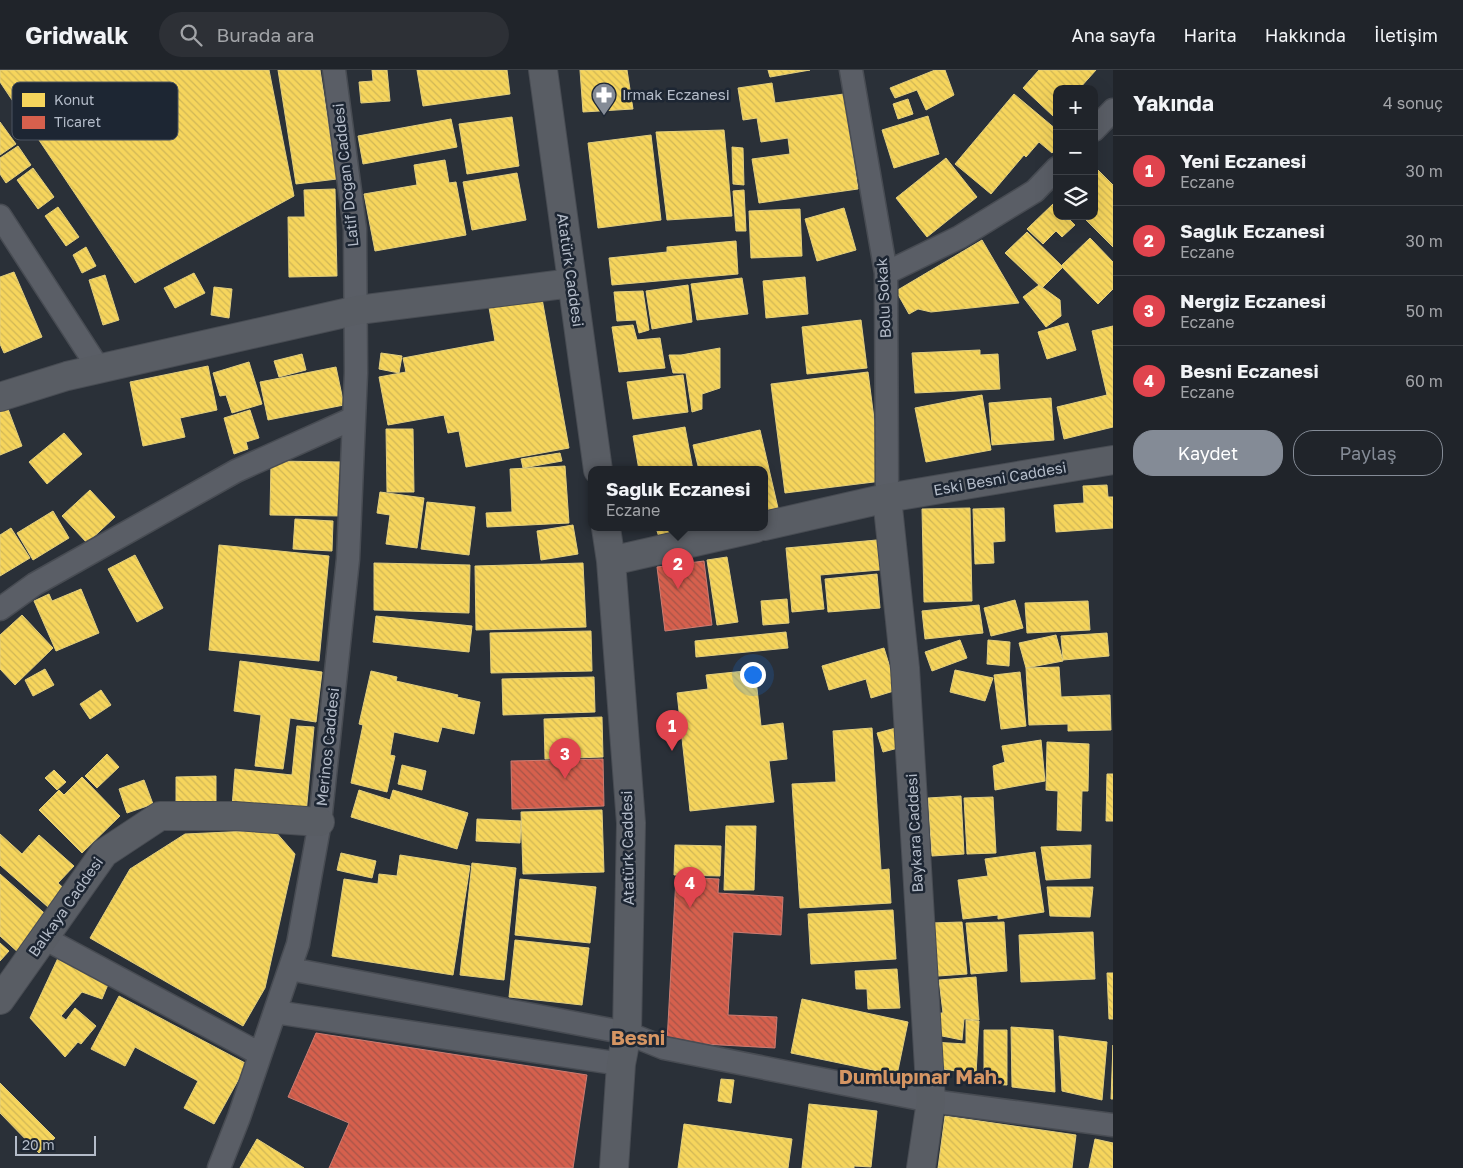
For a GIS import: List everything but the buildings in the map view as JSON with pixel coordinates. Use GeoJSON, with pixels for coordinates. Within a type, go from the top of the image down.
{"type":"FeatureCollection","features":[{"type":"Feature","properties":{"kind":"street","name":"Latif Doğan Caddesi"},"geometry":{"type":"LineString","coordinates":[[334,70],[354,229],[355,310]]}},
{"type":"Feature","properties":{"kind":"street","name":"Atatürk Caddesi"},"geometry":{"type":"LineString","coordinates":[[542,70],[597,466]]}},
{"type":"Feature","properties":{"kind":"street","name":"Bolu Sokak"},"geometry":{"type":"LineString","coordinates":[[851,70],[886,273],[887,498]]}},
{"type":"Feature","properties":{"kind":"street"},"geometry":{"type":"LineString","coordinates":[[1098,126],[1113,110]]}},
{"type":"Feature","properties":{"kind":"street"},"geometry":{"type":"LineString","coordinates":[[886,273],[960,237],[1035,190],[1053,172]]}},
{"type":"Feature","properties":{"kind":"street"},"geometry":{"type":"LineString","coordinates":[[0,216],[99,369]]}},
{"type":"Feature","properties":{"kind":"street"},"geometry":{"type":"LineString","coordinates":[[0,397],[67,376],[355,310],[572,283]]}},
{"type":"Feature","properties":{"kind":"street","name":"Merinos Caddesi"},"geometry":{"type":"LineString","coordinates":[[219,1168],[298,944],[320,822],[348,559],[356,372],[355,310]]}},
{"type":"Feature","properties":{"kind":"street"},"geometry":{"type":"LineString","coordinates":[[0,609],[35,584],[236,471],[354,418]]}},
{"type":"Feature","properties":{"kind":"street","name":"Eski Besni Caddesi"},"geometry":{"type":"LineString","coordinates":[[768,525],[887,498],[1113,460]]}},
{"type":"Feature","properties":{"kind":"street","name":"Baykara Caddesi"},"geometry":{"type":"LineString","coordinates":[[887,498],[905,668],[932,1101],[921,1168]]}},
{"type":"Feature","properties":{"kind":"street","name":"Atatürk Caddesi"},"geometry":{"type":"LineString","coordinates":[[606,531],[611,561],[631,823],[626,1033],[621,1064],[614,1168]]}},
{"type":"Feature","properties":{"kind":"street"},"geometry":{"type":"LineString","coordinates":[[611,561],[743,531]]}},
{"type":"Feature","properties":{"kind":"street","name":"Balkaya Caddesi"},"geometry":{"type":"LineString","coordinates":[[0,1000],[104,853],[160,816],[235,816],[320,822]]}},
{"type":"Feature","properties":{"kind":"street"},"geometry":{"type":"LineString","coordinates":[[44,938],[260,1054]]}},
{"type":"Feature","properties":{"kind":"street"},"geometry":{"type":"LineString","coordinates":[[290,969],[626,1033],[664,1048],[932,1101],[1113,1125]]}},
{"type":"Feature","properties":{"kind":"street"},"geometry":{"type":"LineString","coordinates":[[275,1012],[621,1064]]}},
{"type":"Feature","properties":{"kind":"place","name":"Irmak Eczanesi"},"geometry":{"type":"Point","coordinates":[604,116]}},
{"type":"Feature","properties":{"kind":"place","name":"Sağlık Eczanesi"},"geometry":{"type":"Point","coordinates":[678,589]}},
{"type":"Feature","properties":{"kind":"place","name":"Yeni Eczanesi"},"geometry":{"type":"Point","coordinates":[672,751]}},
{"type":"Feature","properties":{"kind":"place","name":"Nergiz Eczanesi"},"geometry":{"type":"Point","coordinates":[565,779]}},
{"type":"Feature","properties":{"kind":"place","name":"Besni Eczanesi"},"geometry":{"type":"Point","coordinates":[690,908]}},
{"type":"Feature","properties":{"kind":"district","name":"Besni"},"geometry":{"type":"Point","coordinates":[638,1038]}},
{"type":"Feature","properties":{"kind":"district","name":"Dumlupınar Mah."},"geometry":{"type":"Point","coordinates":[921,1077]}}]}
